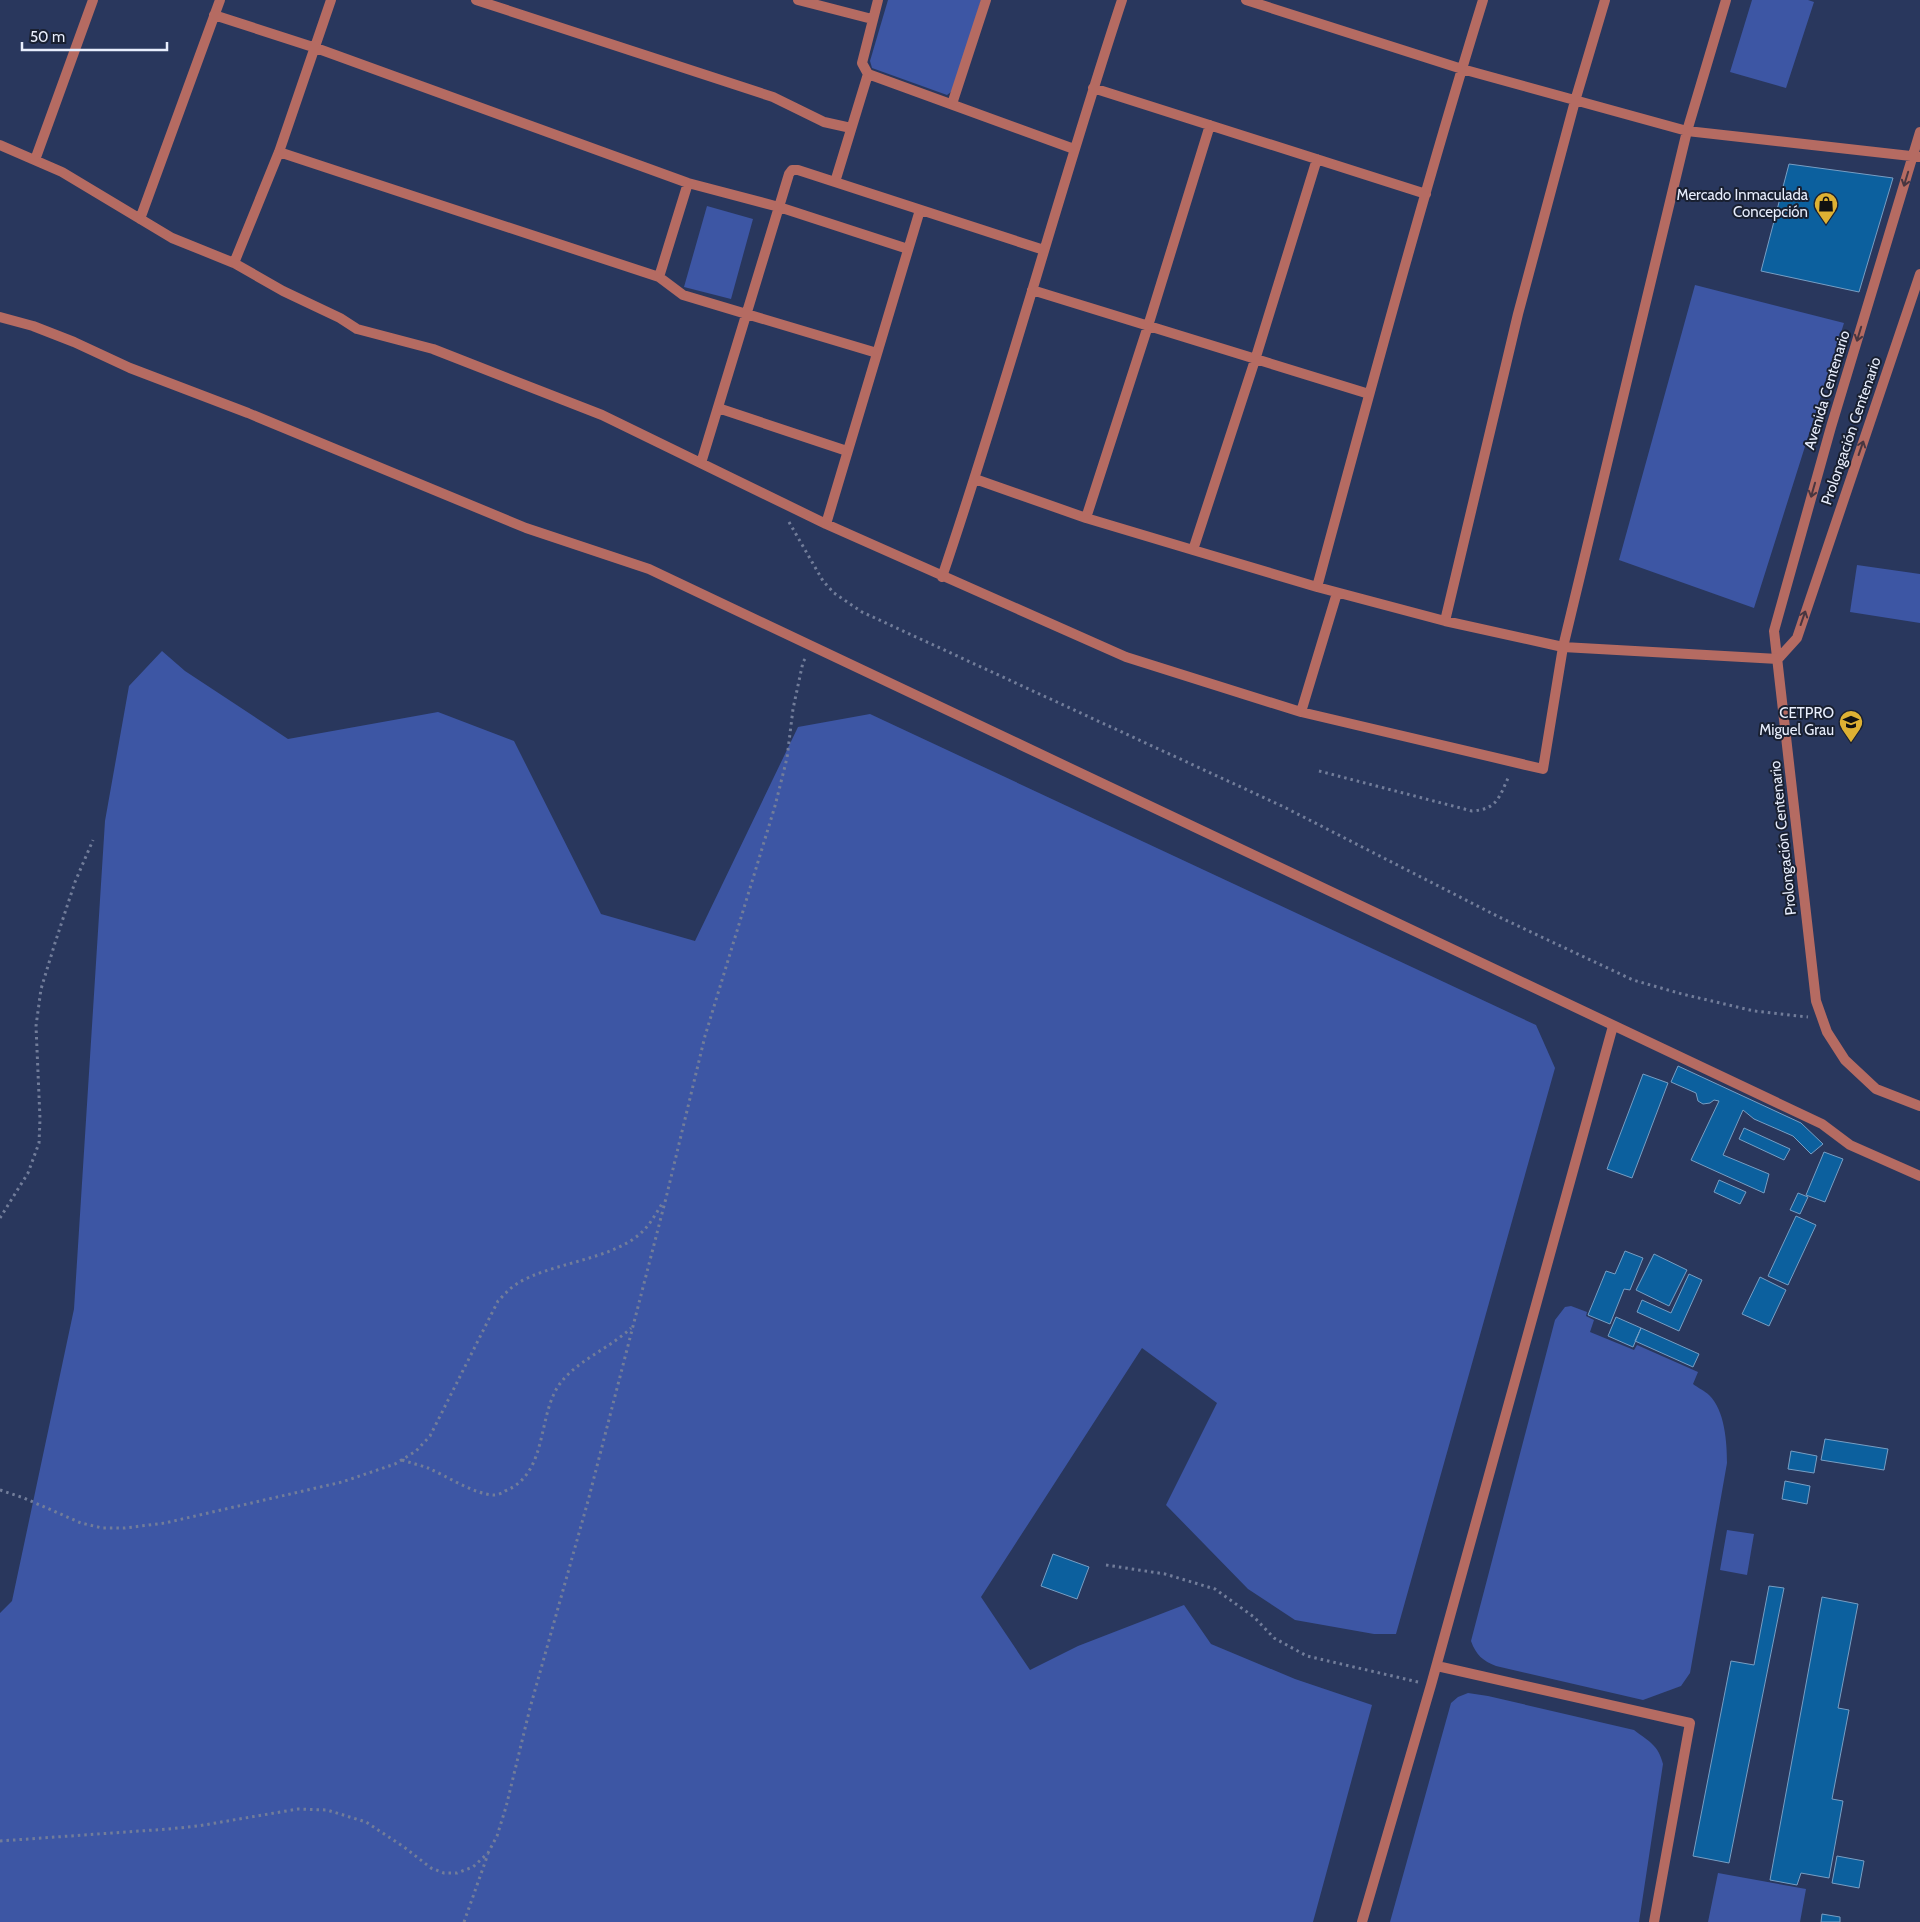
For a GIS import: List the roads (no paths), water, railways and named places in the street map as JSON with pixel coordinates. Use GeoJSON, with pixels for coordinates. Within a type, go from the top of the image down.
{"type":"FeatureCollection","features":[{"type":"Feature","properties":{"kind":"street"},"geometry":{"type":"LineString","coordinates":[[35,160],[93,0]]}},
{"type":"Feature","properties":{"kind":"street"},"geometry":{"type":"LineString","coordinates":[[140,220],[220,0]]}},
{"type":"Feature","properties":{"kind":"street"},"geometry":{"type":"LineString","coordinates":[[234,263],[279,152],[331,0]]}},
{"type":"Feature","properties":{"kind":"street"},"geometry":{"type":"LineString","coordinates":[[476,0],[773,97],[824,122],[851,128]]}},
{"type":"Feature","properties":{"kind":"street"},"geometry":{"type":"LineString","coordinates":[[798,0],[872,19]]}},
{"type":"Feature","properties":{"kind":"street"},"geometry":{"type":"LineString","coordinates":[[878,0],[862,63],[868,74],[1074,149]]}},
{"type":"Feature","properties":{"kind":"street"},"geometry":{"type":"LineString","coordinates":[[952,104],[986,0]]}},
{"type":"Feature","properties":{"kind":"street"},"geometry":{"type":"LineString","coordinates":[[942,577],[975,479],[1074,149],[1122,0]]}},
{"type":"Feature","properties":{"kind":"street"},"geometry":{"type":"LineString","coordinates":[[1246,0],[1462,69],[1687,131],[1916,156]]}},
{"type":"Feature","properties":{"kind":"street"},"geometry":{"type":"LineString","coordinates":[[1317,587],[1369,394],[1483,0]]}},
{"type":"Feature","properties":{"kind":"street"},"geometry":{"type":"LineString","coordinates":[[1445,621],[1518,314],[1575,101],[1605,0]]}},
{"type":"Feature","properties":{"kind":"street"},"geometry":{"type":"LineString","coordinates":[[0,145],[62,172],[179,242],[234,263],[283,291],[340,318],[357,329],[433,349],[602,415],[826,524],[1126,657],[1300,712],[1543,769],[1563,647],[1687,131],[1726,0]]}},
{"type":"Feature","properties":{"kind":"street"},"geometry":{"type":"LineString","coordinates":[[214,14],[316,48],[688,183],[779,207],[908,249]]}},
{"type":"Feature","properties":{"kind":"street"},"geometry":{"type":"LineString","coordinates":[[834,182],[868,74]]}},
{"type":"Feature","properties":{"kind":"street"},"geometry":{"type":"LineString","coordinates":[[1093,88],[1426,194]]}},
{"type":"Feature","properties":{"kind":"street"},"geometry":{"type":"LineString","coordinates":[[1086,518],[1148,326],[1210,124]]}},
{"type":"Feature","properties":{"kind":"street","name":"Avenida Centenario"},"geometry":{"type":"LineString","coordinates":[[1778,659],[1774,631],[1831,427],[1916,156],[1920,132]]}},
{"type":"Feature","properties":{"kind":"street"},"geometry":{"type":"LineString","coordinates":[[279,152],[659,277],[683,294],[877,353]]}},
{"type":"Feature","properties":{"kind":"street"},"geometry":{"type":"LineString","coordinates":[[1193,550],[1255,360],[1317,159]]}},
{"type":"Feature","properties":{"kind":"street"},"geometry":{"type":"LineString","coordinates":[[701,463],[789,174],[792,170],[798,170],[1044,250]]}},
{"type":"Feature","properties":{"kind":"street"},"geometry":{"type":"LineString","coordinates":[[659,277],[688,183]]}},
{"type":"Feature","properties":{"kind":"street"},"geometry":{"type":"LineString","coordinates":[[826,524],[920,210]]}},
{"type":"Feature","properties":{"kind":"street","name":"Prolongación Centenario"},"geometry":{"type":"LineString","coordinates":[[1920,274],[1797,638],[1778,659],[1816,1001],[1827,1032],[1845,1060],[1876,1089],[1920,1106]]}},
{"type":"Feature","properties":{"kind":"street"},"geometry":{"type":"LineString","coordinates":[[1032,290],[1369,394]]}},
{"type":"Feature","properties":{"kind":"street"},"geometry":{"type":"LineString","coordinates":[[0,317],[32,326],[74,342],[130,368],[257,416],[526,528],[649,569],[1822,1124],[1850,1145],[1920,1176]]}},
{"type":"Feature","properties":{"kind":"street"},"geometry":{"type":"LineString","coordinates":[[718,408],[848,451]]}},
{"type":"Feature","properties":{"kind":"street"},"geometry":{"type":"LineString","coordinates":[[975,479],[1086,518],[1317,587],[1445,621],[1563,647],[1778,659]]}},
{"type":"Feature","properties":{"kind":"street"},"geometry":{"type":"LineString","coordinates":[[1300,712],[1336,592]]}},
{"type":"Feature","properties":{"kind":"street"},"geometry":{"type":"LineString","coordinates":[[1362,1922],[1437,1666],[1613,1026]]}},
{"type":"Feature","properties":{"kind":"street"},"geometry":{"type":"LineString","coordinates":[[1437,1666],[1690,1723],[1654,1922]]}},
{"type":"Feature","properties":{"kind":"place","name":"Mercado Inmaculada Concepción"},"geometry":{"type":"Point","coordinates":[1826,225]}},
{"type":"Feature","properties":{"kind":"place","name":"CETPRO Miguel Grau"},"geometry":{"type":"Point","coordinates":[1851,743]}}]}
